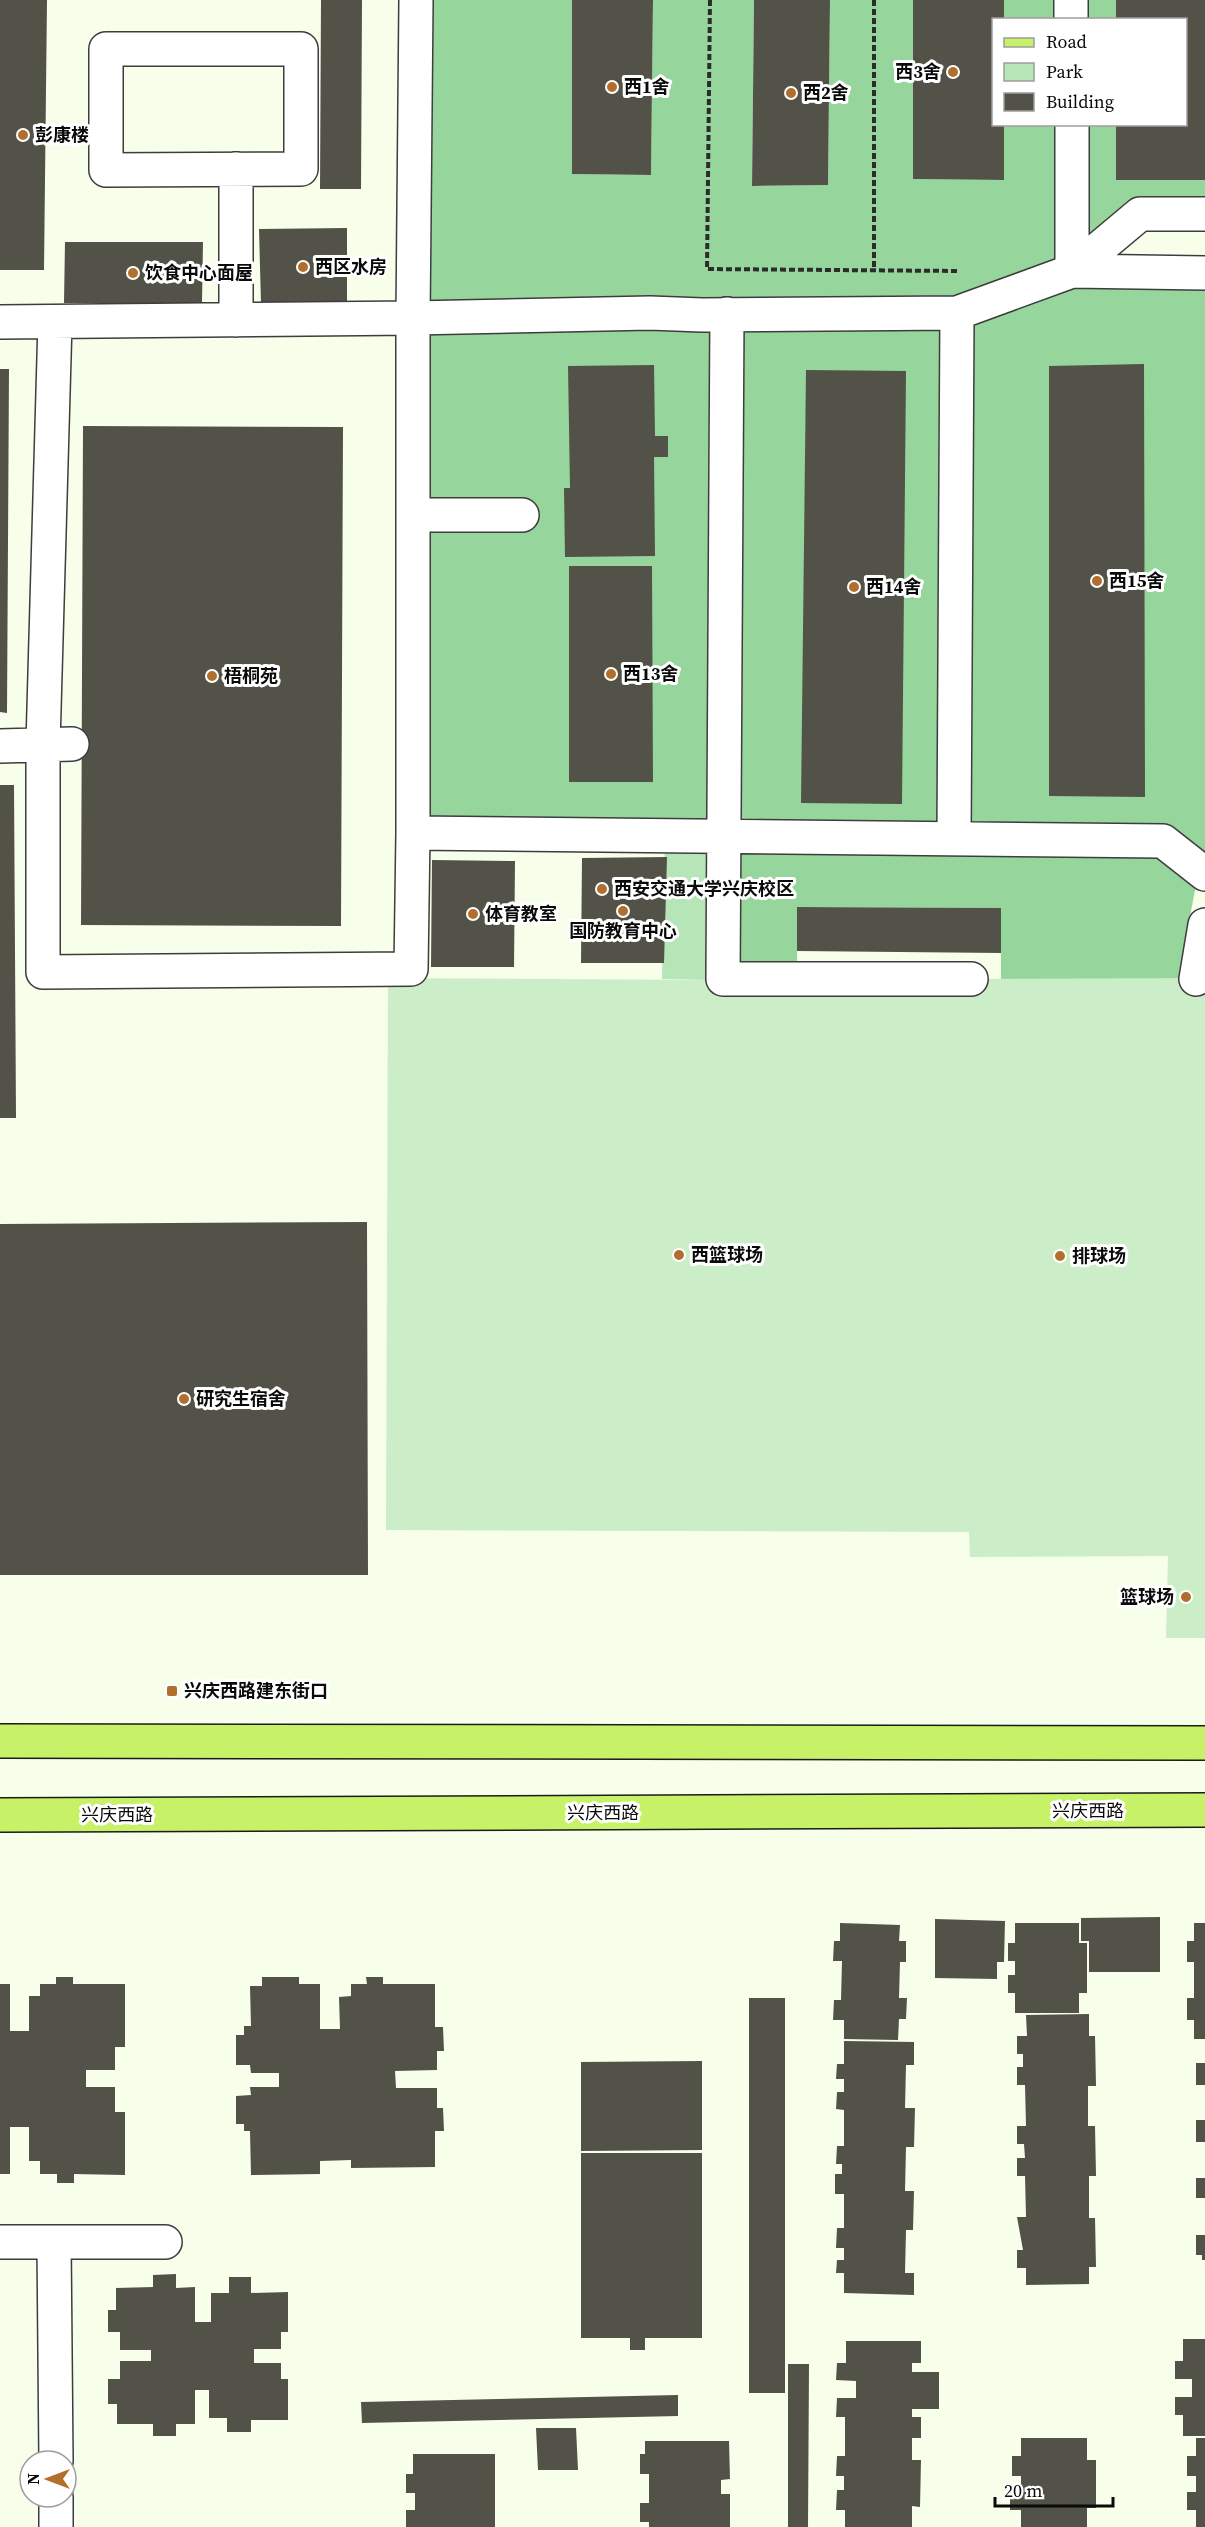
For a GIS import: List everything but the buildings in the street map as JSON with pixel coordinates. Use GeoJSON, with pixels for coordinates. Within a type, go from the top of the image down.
{"type":"FeatureCollection","features":[{"type":"Feature","properties":{"kind":"main road"},"geometry":{"type":"LineString","coordinates":[[0,1742],[1205,1743]]}},
{"type":"Feature","properties":{"kind":"main road","name":"兴庆西路"},"geometry":{"type":"LineString","coordinates":[[0,1815],[1205,1810]]}},
{"type":"Feature","properties":{"kind":"street"},"geometry":{"type":"LineString","coordinates":[[55,322],[57,744],[43,972],[411,969],[416,0]]}},
{"type":"Feature","properties":{"kind":"street"},"geometry":{"type":"LineString","coordinates":[[1071,0],[1071,18]]}},
{"type":"Feature","properties":{"kind":"street"},"geometry":{"type":"LineString","coordinates":[[106,49],[301,49],[301,169],[236,169],[106,170],[106,49]]}},
{"type":"Feature","properties":{"kind":"street"},"geometry":{"type":"LineString","coordinates":[[1072,126],[1072,271]]}},
{"type":"Feature","properties":{"kind":"street"},"geometry":{"type":"LineString","coordinates":[[236,169],[236,320]]}},
{"type":"Feature","properties":{"kind":"street"},"geometry":{"type":"LineString","coordinates":[[0,322],[650,313],[957,313],[1072,271],[1140,214],[1205,214]]}},
{"type":"Feature","properties":{"kind":"street"},"geometry":{"type":"LineString","coordinates":[[1072,271],[1205,273]]}},
{"type":"Feature","properties":{"kind":"street"},"geometry":{"type":"LineString","coordinates":[[954,839],[957,313]]}},
{"type":"Feature","properties":{"kind":"street"},"geometry":{"type":"LineString","coordinates":[[727,314],[723,979],[971,979]]}},
{"type":"Feature","properties":{"kind":"street"},"geometry":{"type":"LineString","coordinates":[[413,515],[522,515]]}},
{"type":"Feature","properties":{"kind":"street"},"geometry":{"type":"LineString","coordinates":[[0,746],[57,744]]}},
{"type":"Feature","properties":{"kind":"street"},"geometry":{"type":"LineString","coordinates":[[413,833],[1163,842],[1205,874]]}},
{"type":"Feature","properties":{"kind":"street"},"geometry":{"type":"LineString","coordinates":[[1196,979],[1205,925]]}},
{"type":"Feature","properties":{"kind":"street"},"geometry":{"type":"LineString","coordinates":[[0,2242],[165,2242]]}},
{"type":"Feature","properties":{"kind":"street"},"geometry":{"type":"LineString","coordinates":[[54,2242],[56,2449]]}},
{"type":"Feature","properties":{"kind":"street"},"geometry":{"type":"LineString","coordinates":[[56,2509],[56,2527]]}},
{"type":"Feature","properties":{"kind":"path"},"geometry":{"type":"LineString","coordinates":[[710,0],[707,269],[967,271]]}},
{"type":"Feature","properties":{"kind":"path"},"geometry":{"type":"LineString","coordinates":[[874,0],[874,270]]}},
{"type":"Feature","properties":{"kind":"green space"},"geometry":{"type":"Polygon","coordinates":[[[416,0],[572,0],[572,174],[651,175],[653,0],[754,0],[752,186],[828,185],[830,0],[913,0],[913,179],[1004,180],[1004,126],[1187,126],[1187,18],[1004,18],[1004,0],[1205,0],[1205,214],[1140,214],[1073,270],[1205,273],[1205,874],[1162,841],[413,833],[416,0]]]}},
{"type":"Feature","properties":{"kind":"green space"},"geometry":{"type":"Polygon","coordinates":[[[665,835],[713,836],[711,980],[662,979],[665,835]]]}},
{"type":"Feature","properties":{"kind":"green space"},"geometry":{"type":"Polygon","coordinates":[[[737,847],[1159,855],[1196,885],[1178,979],[1001,979],[1001,908],[798,907],[797,962],[735,962],[737,847]]]}},
{"type":"Feature","properties":{"kind":"green space","name":"西篮球场"},"geometry":{"type":"Polygon","coordinates":[[[388,978],[711,980],[1205,978],[1205,1638],[1166,1638],[1168,1556],[970,1557],[969,1532],[386,1530],[388,978]]]}},
{"type":"Feature","properties":{"kind":"place","name":"西3舍"},"geometry":{"type":"Point","coordinates":[953,72]}},
{"type":"Feature","properties":{"kind":"place","name":"西1舍"},"geometry":{"type":"Point","coordinates":[612,87]}},
{"type":"Feature","properties":{"kind":"place","name":"西2舍"},"geometry":{"type":"Point","coordinates":[791,93]}},
{"type":"Feature","properties":{"kind":"place","name":"彭康楼"},"geometry":{"type":"Point","coordinates":[23,135]}},
{"type":"Feature","properties":{"kind":"place","name":"西区水房"},"geometry":{"type":"Point","coordinates":[303,267]}},
{"type":"Feature","properties":{"kind":"place","name":"饮食中心面屋"},"geometry":{"type":"Point","coordinates":[133,273]}},
{"type":"Feature","properties":{"kind":"place","name":"西15舍"},"geometry":{"type":"Point","coordinates":[1097,581]}},
{"type":"Feature","properties":{"kind":"place","name":"西14舍"},"geometry":{"type":"Point","coordinates":[854,587]}},
{"type":"Feature","properties":{"kind":"place","name":"西13舍"},"geometry":{"type":"Point","coordinates":[611,674]}},
{"type":"Feature","properties":{"kind":"place","name":"梧桐苑"},"geometry":{"type":"Point","coordinates":[212,676]}},
{"type":"Feature","properties":{"kind":"place","name":"西安交通大学兴庆校区"},"geometry":{"type":"Point","coordinates":[602,889]}},
{"type":"Feature","properties":{"kind":"place","name":"国防教育中心"},"geometry":{"type":"Point","coordinates":[623,911]}},
{"type":"Feature","properties":{"kind":"place","name":"体育教室"},"geometry":{"type":"Point","coordinates":[473,914]}},
{"type":"Feature","properties":{"kind":"place","name":"西篮球场"},"geometry":{"type":"Point","coordinates":[679,1255]}},
{"type":"Feature","properties":{"kind":"place","name":"排球场"},"geometry":{"type":"Point","coordinates":[1060,1256]}},
{"type":"Feature","properties":{"kind":"place","name":"研究生宿舍"},"geometry":{"type":"Point","coordinates":[184,1399]}},
{"type":"Feature","properties":{"kind":"place","name":"篮球场"},"geometry":{"type":"Point","coordinates":[1186,1597]}},
{"type":"Feature","properties":{"kind":"place","name":"兴庆西路建东街口"},"geometry":{"type":"Point","coordinates":[172,1691]}}]}
